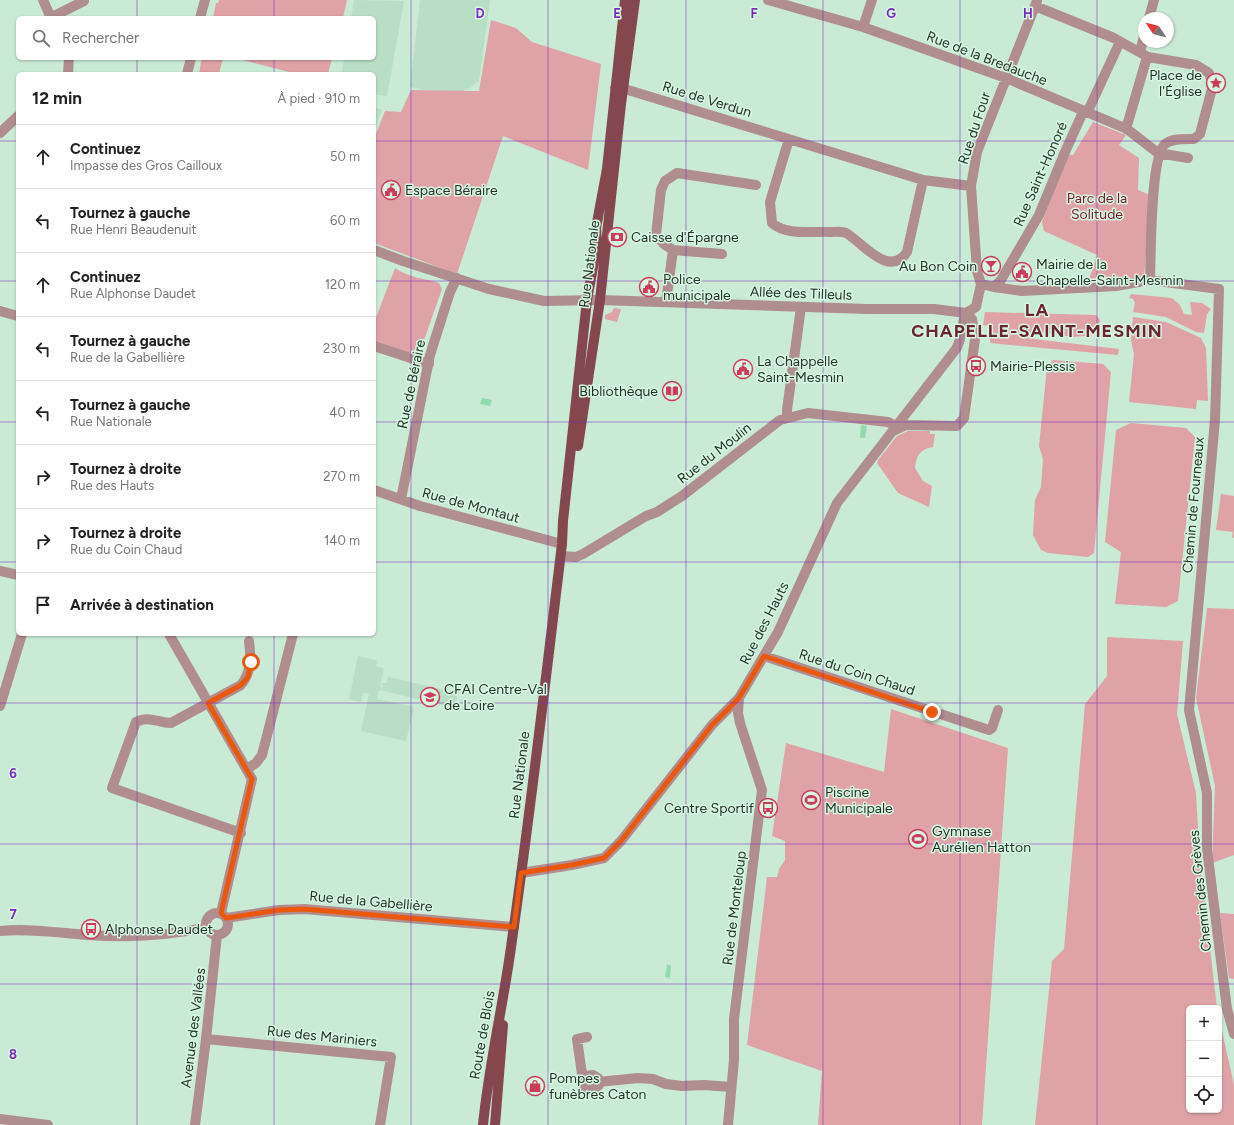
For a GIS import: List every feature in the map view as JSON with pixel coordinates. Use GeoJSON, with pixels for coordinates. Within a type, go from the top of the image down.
{"type":"FeatureCollection","features":[{"type":"Feature","properties":{"kind":"main road","name":"Rue Nationale"},"geometry":{"type":"LineString","coordinates":[[507,977],[564,529],[567,521],[600,300],[619,89],[625,0]]}},
{"type":"Feature","properties":{"kind":"main road","name":"Rue Nationale"},"geometry":{"type":"LineString","coordinates":[[564,529],[563,521],[587,300],[596,245],[598,211],[607,169],[619,89],[635,0]]}},
{"type":"Feature","properties":{"kind":"main road","name":"Route de Blois"},"geometry":{"type":"LineString","coordinates":[[483,1125],[485,1100],[507,977]]}},
{"type":"Feature","properties":{"kind":"main road","name":"Route de Blois"},"geometry":{"type":"LineString","coordinates":[[495,1125],[507,977]]}},
{"type":"Feature","properties":{"kind":"street"},"geometry":{"type":"LineString","coordinates":[[43,0],[49,16]]}},
{"type":"Feature","properties":{"kind":"street"},"geometry":{"type":"LineString","coordinates":[[201,16],[205,0]]}},
{"type":"Feature","properties":{"kind":"street","name":"Rue de la Bredauche"},"geometry":{"type":"LineString","coordinates":[[768,0],[863,27],[1006,78],[1126,129],[1158,153],[1188,158]]}},
{"type":"Feature","properties":{"kind":"street"},"geometry":{"type":"LineString","coordinates":[[863,27],[872,0]]}},
{"type":"Feature","properties":{"kind":"street"},"geometry":{"type":"LineString","coordinates":[[1151,12],[1154,0]]}},
{"type":"Feature","properties":{"kind":"street"},"geometry":{"type":"LineString","coordinates":[[54,16],[84,1]]}},
{"type":"Feature","properties":{"kind":"street"},"geometry":{"type":"LineString","coordinates":[[981,284],[994,288],[1022,291],[1116,286],[1150,280],[1151,220],[1158,153],[1167,142],[1178,139],[1194,139],[1198,137],[1214,85],[1212,78],[1202,68],[1145,55],[1036,3]]}},
{"type":"Feature","properties":{"kind":"street","name":"Rue du Four"},"geometry":{"type":"LineString","coordinates":[[966,313],[976,307],[981,284],[977,272],[971,186],[977,152],[1036,3]]}},
{"type":"Feature","properties":{"kind":"street","name":"Rue Saint-Honoré"},"geometry":{"type":"LineString","coordinates":[[994,288],[1001,280],[1039,215],[1065,152],[1118,46],[1118,41]]}},
{"type":"Feature","properties":{"kind":"street"},"geometry":{"type":"LineString","coordinates":[[1126,129],[1145,55],[1145,48]]}},
{"type":"Feature","properties":{"kind":"street"},"geometry":{"type":"LineString","coordinates":[[68,72],[69,60]]}},
{"type":"Feature","properties":{"kind":"street"},"geometry":{"type":"LineString","coordinates":[[188,72],[190,60]]}},
{"type":"Feature","properties":{"kind":"street","name":"Rue de Verdun"},"geometry":{"type":"LineString","coordinates":[[619,89],[923,180],[971,186]]}},
{"type":"Feature","properties":{"kind":"street"},"geometry":{"type":"LineString","coordinates":[[0,133],[16,118]]}},
{"type":"Feature","properties":{"kind":"street"},"geometry":{"type":"LineString","coordinates":[[789,139],[770,202],[772,223],[784,231],[845,233],[880,260],[898,260],[904,257],[907,252],[923,180]]}},
{"type":"Feature","properties":{"kind":"street"},"geometry":{"type":"LineString","coordinates":[[722,254],[673,250],[664,244],[656,235],[661,190],[665,181],[677,174],[756,185]]}},
{"type":"Feature","properties":{"kind":"street"},"geometry":{"type":"LineString","coordinates":[[666,302],[673,250]]}},
{"type":"Feature","properties":{"kind":"street"},"geometry":{"type":"LineString","coordinates":[[376,251],[403,262],[458,278],[489,289],[544,301],[587,300]]}},
{"type":"Feature","properties":{"kind":"street","name":"Rue de Béraire"},"geometry":{"type":"LineString","coordinates":[[401,499],[429,364],[450,292],[458,278]]}},
{"type":"Feature","properties":{"kind":"street","name":"Chemin de Fourneaux"},"geometry":{"type":"LineString","coordinates":[[1150,280],[1219,289],[1215,420],[1189,710],[1192,722]]}},
{"type":"Feature","properties":{"kind":"street","name":"Allée des Tilleuls"},"geometry":{"type":"LineString","coordinates":[[587,300],[801,307],[934,309],[966,313]]}},
{"type":"Feature","properties":{"kind":"street"},"geometry":{"type":"LineString","coordinates":[[787,417],[801,307]]}},
{"type":"Feature","properties":{"kind":"street"},"geometry":{"type":"LineString","coordinates":[[0,311],[16,315]]}},
{"type":"Feature","properties":{"kind":"street"},"geometry":{"type":"LineString","coordinates":[[895,428],[906,425],[920,424],[957,426],[964,418],[975,339],[974,324],[966,313]]}},
{"type":"Feature","properties":{"kind":"street","name":"Rue des Hauts"},"geometry":{"type":"LineString","coordinates":[[521,873],[604,858],[621,841],[712,725],[739,698],[778,632],[837,503],[956,349],[960,343],[963,321],[966,313]]}},
{"type":"Feature","properties":{"kind":"street"},"geometry":{"type":"LineString","coordinates":[[376,347],[429,364]]}},
{"type":"Feature","properties":{"kind":"street"},"geometry":{"type":"LineString","coordinates":[[909,410],[911,419],[920,424]]}},
{"type":"Feature","properties":{"kind":"street","name":"Rue du Moulin"},"geometry":{"type":"LineString","coordinates":[[561,556],[576,557],[583,554],[646,516],[657,512],[682,496],[780,420],[787,417],[808,413],[888,422],[895,428]]}},
{"type":"Feature","properties":{"kind":"street","name":"Rue de Montaut"},"geometry":{"type":"LineString","coordinates":[[376,491],[420,506],[562,544]]}},
{"type":"Feature","properties":{"kind":"street"},"geometry":{"type":"LineString","coordinates":[[0,571],[16,575]]}},
{"type":"Feature","properties":{"kind":"street"},"geometry":{"type":"LineString","coordinates":[[0,706],[21,636]]}},
{"type":"Feature","properties":{"kind":"street"},"geometry":{"type":"LineString","coordinates":[[170,636],[252,779],[224,915],[227,928],[225,931],[218,934],[210,932],[206,927],[206,920],[209,916],[217,912],[224,915]]}},
{"type":"Feature","properties":{"kind":"street"},"geometry":{"type":"LineString","coordinates":[[247,769],[256,763],[262,755],[292,636]]}},
{"type":"Feature","properties":{"kind":"street"},"geometry":{"type":"LineString","coordinates":[[241,833],[112,788],[136,722],[142,718],[151,718],[171,723],[241,685],[248,677],[251,662],[249,641]]}},
{"type":"Feature","properties":{"kind":"street","name":"Rue du Coin Chaud"},"geometry":{"type":"LineString","coordinates":[[764,656],[989,730],[992,728],[998,710]]}},
{"type":"Feature","properties":{"kind":"street","name":"Rue de Monteloup"},"geometry":{"type":"LineString","coordinates":[[728,1125],[734,1060],[734,1019],[762,790],[740,723],[738,713],[739,698]]}},
{"type":"Feature","properties":{"kind":"street","name":"Chemin des Grèves"},"geometry":{"type":"LineString","coordinates":[[1192,722],[1207,793],[1207,849],[1227,1009],[1234,1034]]}},
{"type":"Feature","properties":{"kind":"street","name":"Rue de la Gabellière"},"geometry":{"type":"LineString","coordinates":[[224,915],[304,909],[514,927]]}},
{"type":"Feature","properties":{"kind":"street"},"geometry":{"type":"LineString","coordinates":[[0,931],[56,932],[90,935],[147,935],[180,933],[206,927]]}},
{"type":"Feature","properties":{"kind":"street","name":"Avenue des Vallées"},"geometry":{"type":"LineString","coordinates":[[195,1125],[218,934]]}},
{"type":"Feature","properties":{"kind":"street"},"geometry":{"type":"LineString","coordinates":[[587,1037],[577,1039],[583,1081],[586,1076],[593,1075],[598,1078],[598,1082],[638,1078],[682,1086],[704,1085],[731,1087]]}},
{"type":"Feature","properties":{"kind":"street","name":"Rue des Mariniers"},"geometry":{"type":"LineString","coordinates":[[206,1039],[390,1057],[380,1125]]}},
{"type":"Feature","properties":{"kind":"street"},"geometry":{"type":"LineString","coordinates":[[0,1119],[48,1125]]}},
{"type":"Feature","properties":{"kind":"shaded area"},"geometry":{"type":"Polygon","coordinates":[[[354,0],[404,1],[387,96],[376,94],[376,72],[342,72],[344,60],[376,60],[376,16],[351,16],[354,0]]]}},
{"type":"Feature","properties":{"kind":"shaded area"},"geometry":{"type":"Polygon","coordinates":[[[420,0],[490,0],[479,81],[470,88],[452,95],[410,87],[420,0]]]}},
{"type":"Feature","properties":{"kind":"shaded area"},"geometry":{"type":"Polygon","coordinates":[[[376,108],[382,110],[376,125],[376,108]]]}},
{"type":"Feature","properties":{"kind":"shaded area"},"geometry":{"type":"Polygon","coordinates":[[[482,398],[492,400],[490,406],[480,404],[482,398]]]}},
{"type":"Feature","properties":{"kind":"shaded area"},"geometry":{"type":"Polygon","coordinates":[[[861,425],[867,426],[865,438],[860,438],[861,425]]]}},
{"type":"Feature","properties":{"kind":"shaded area","name":"CFAI Centre-Val de Loire"},"geometry":{"type":"Polygon","coordinates":[[[358,656],[377,660],[376,666],[384,668],[380,687],[383,688],[382,683],[387,683],[388,677],[458,693],[455,708],[379,690],[377,699],[414,707],[406,741],[361,731],[369,694],[363,693],[361,702],[349,699],[358,656]]]}},
{"type":"Feature","properties":{"kind":"shaded area"},"geometry":{"type":"Polygon","coordinates":[[[667,964],[671,966],[670,978],[665,977],[667,964]]]}},
{"type":"Feature","properties":{"kind":"green space"},"geometry":{"type":"Polygon","coordinates":[[[219,0],[347,0],[343,16],[213,16],[216,3],[218,3],[219,0]]]}},
{"type":"Feature","properties":{"kind":"green space"},"geometry":{"type":"Polygon","coordinates":[[[491,20],[516,28],[532,42],[601,64],[588,170],[503,136],[457,274],[376,244],[376,134],[385,111],[401,112],[411,90],[479,91],[491,20]]]}},
{"type":"Feature","properties":{"kind":"green space"},"geometry":{"type":"Polygon","coordinates":[[[202,60],[222,60],[220,72],[199,72],[202,60]]]}},
{"type":"Feature","properties":{"kind":"green space"},"geometry":{"type":"Polygon","coordinates":[[[243,60],[332,60],[328,72],[289,72],[243,60]]]}},
{"type":"Feature","properties":{"kind":"green space","name":"Parc de la Solitude"},"geometry":{"type":"Polygon","coordinates":[[[1093,122],[1126,135],[1119,145],[1139,158],[1138,190],[1150,195],[1144,278],[1088,283],[1097,255],[1044,231],[1042,222],[1067,154],[1073,155],[1093,122]]]}},
{"type":"Feature","properties":{"kind":"green space"},"geometry":{"type":"Polygon","coordinates":[[[395,268],[411,276],[439,283],[442,289],[418,357],[376,343],[376,318],[395,268]]]}},
{"type":"Feature","properties":{"kind":"green space"},"geometry":{"type":"Polygon","coordinates":[[[1131,294],[1172,298],[1180,305],[1184,314],[1192,315],[1190,302],[1202,303],[1211,309],[1207,314],[1204,333],[1196,332],[1166,317],[1133,312],[1135,303],[1133,299],[1129,298],[1131,294]]]}},
{"type":"Feature","properties":{"kind":"green space"},"geometry":{"type":"Polygon","coordinates":[[[614,308],[621,309],[617,322],[605,319],[605,315],[612,312],[614,308]]]}},
{"type":"Feature","properties":{"kind":"green space"},"geometry":{"type":"Polygon","coordinates":[[[985,312],[1096,315],[1100,320],[1098,330],[1095,335],[1073,337],[1034,331],[1034,339],[1119,349],[1118,355],[990,343],[991,326],[983,325],[985,312]]]}},
{"type":"Feature","properties":{"kind":"green space"},"geometry":{"type":"Polygon","coordinates":[[[1133,317],[1166,322],[1201,338],[1206,348],[1208,401],[1197,400],[1196,409],[1129,402],[1134,354],[1131,340],[1133,317]]]}},
{"type":"Feature","properties":{"kind":"green space"},"geometry":{"type":"Polygon","coordinates":[[[1053,360],[1103,364],[1111,372],[1094,553],[1088,557],[1048,553],[1041,550],[1033,535],[1035,500],[1041,487],[1043,459],[1039,446],[1047,367],[1053,360]]]}},
{"type":"Feature","properties":{"kind":"green space"},"geometry":{"type":"Polygon","coordinates":[[[1131,423],[1186,428],[1195,437],[1178,601],[1166,607],[1115,604],[1121,552],[1105,542],[1116,430],[1131,423]]]}},
{"type":"Feature","properties":{"kind":"green space"},"geometry":{"type":"Polygon","coordinates":[[[908,431],[930,431],[930,434],[935,434],[933,447],[922,451],[916,460],[915,468],[923,481],[932,486],[929,507],[898,493],[877,463],[897,436],[908,431]]]}},
{"type":"Feature","properties":{"kind":"green space"},"geometry":{"type":"Polygon","coordinates":[[[1221,494],[1234,496],[1234,538],[1232,537],[1233,532],[1216,530],[1221,494]]]}},
{"type":"Feature","properties":{"kind":"green space"},"geometry":{"type":"Polygon","coordinates":[[[1207,608],[1234,609],[1234,855],[1212,863],[1215,786],[1196,698],[1207,608]]]}},
{"type":"Feature","properties":{"kind":"green space"},"geometry":{"type":"Polygon","coordinates":[[[1107,637],[1183,641],[1177,714],[1196,793],[1200,863],[1217,1005],[1186,1005],[1186,1113],[1222,1113],[1222,1031],[1234,1085],[1234,1125],[1035,1125],[1052,961],[1064,949],[1085,704],[1107,676],[1107,637]]]}},
{"type":"Feature","properties":{"kind":"green space"},"geometry":{"type":"Polygon","coordinates":[[[891,709],[1008,748],[982,1125],[818,1125],[822,1071],[747,1045],[767,877],[777,877],[779,869],[785,860],[785,841],[772,836],[786,743],[884,772],[891,709]]]}},
{"type":"Feature","properties":{"kind":"green space"},"geometry":{"type":"Polygon","coordinates":[[[1220,913],[1234,914],[1234,979],[1229,978],[1220,913]]]}},
{"type":"Feature","properties":{"kind":"place","name":"Place de l'Église"},"geometry":{"type":"Point","coordinates":[1216,83]}},
{"type":"Feature","properties":{"kind":"place","name":"Espace Béraire"},"geometry":{"type":"Point","coordinates":[391,190]}},
{"type":"Feature","properties":{"kind":"place","name":"Caisse d'Épargne"},"geometry":{"type":"Point","coordinates":[617,237]}},
{"type":"Feature","properties":{"kind":"place","name":"Au Bon Coin"},"geometry":{"type":"Point","coordinates":[991,266]}},
{"type":"Feature","properties":{"kind":"place","name":"Mairie de la Chapelle-Saint-Mesmin"},"geometry":{"type":"Point","coordinates":[1022,272]}},
{"type":"Feature","properties":{"kind":"place","name":"Police municipale"},"geometry":{"type":"Point","coordinates":[649,287]}},
{"type":"Feature","properties":{"kind":"place","name":"Mairie-Plessis"},"geometry":{"type":"Point","coordinates":[976,366]}},
{"type":"Feature","properties":{"kind":"place","name":"La Chappelle Saint-Mesmin"},"geometry":{"type":"Point","coordinates":[743,369]}},
{"type":"Feature","properties":{"kind":"place","name":"Bibliothèque"},"geometry":{"type":"Point","coordinates":[672,391]}},
{"type":"Feature","properties":{"kind":"place","name":"CFAI Centre-Val de Loire"},"geometry":{"type":"Point","coordinates":[430,697]}},
{"type":"Feature","properties":{"kind":"place","name":"Piscine Municipale"},"geometry":{"type":"Point","coordinates":[811,800]}},
{"type":"Feature","properties":{"kind":"place","name":"Centre Sportif"},"geometry":{"type":"Point","coordinates":[768,808]}},
{"type":"Feature","properties":{"kind":"place","name":"Gymnase Aurélien Hatton"},"geometry":{"type":"Point","coordinates":[918,839]}},
{"type":"Feature","properties":{"kind":"place","name":"Alphonse Daudet"},"geometry":{"type":"Point","coordinates":[91,929]}},
{"type":"Feature","properties":{"kind":"place","name":"Pompes funèbres Caton"},"geometry":{"type":"Point","coordinates":[535,1086]}},
{"type":"Feature","properties":{"kind":"district","name":"LA CHAPELLE-SAINT-MESMIN"},"geometry":{"type":"Point","coordinates":[1037,320]}},
{"type":"Feature","properties":{"kind":"route"},"geometry":{"type":"LineString","coordinates":[[251,662],[248,677],[241,685],[208,703],[252,779],[241,833],[221,913],[226,918],[279,910],[304,909],[514,927],[521,873],[604,858],[621,841],[712,725],[721,718],[739,698],[764,656],[932,712]]}}]}
